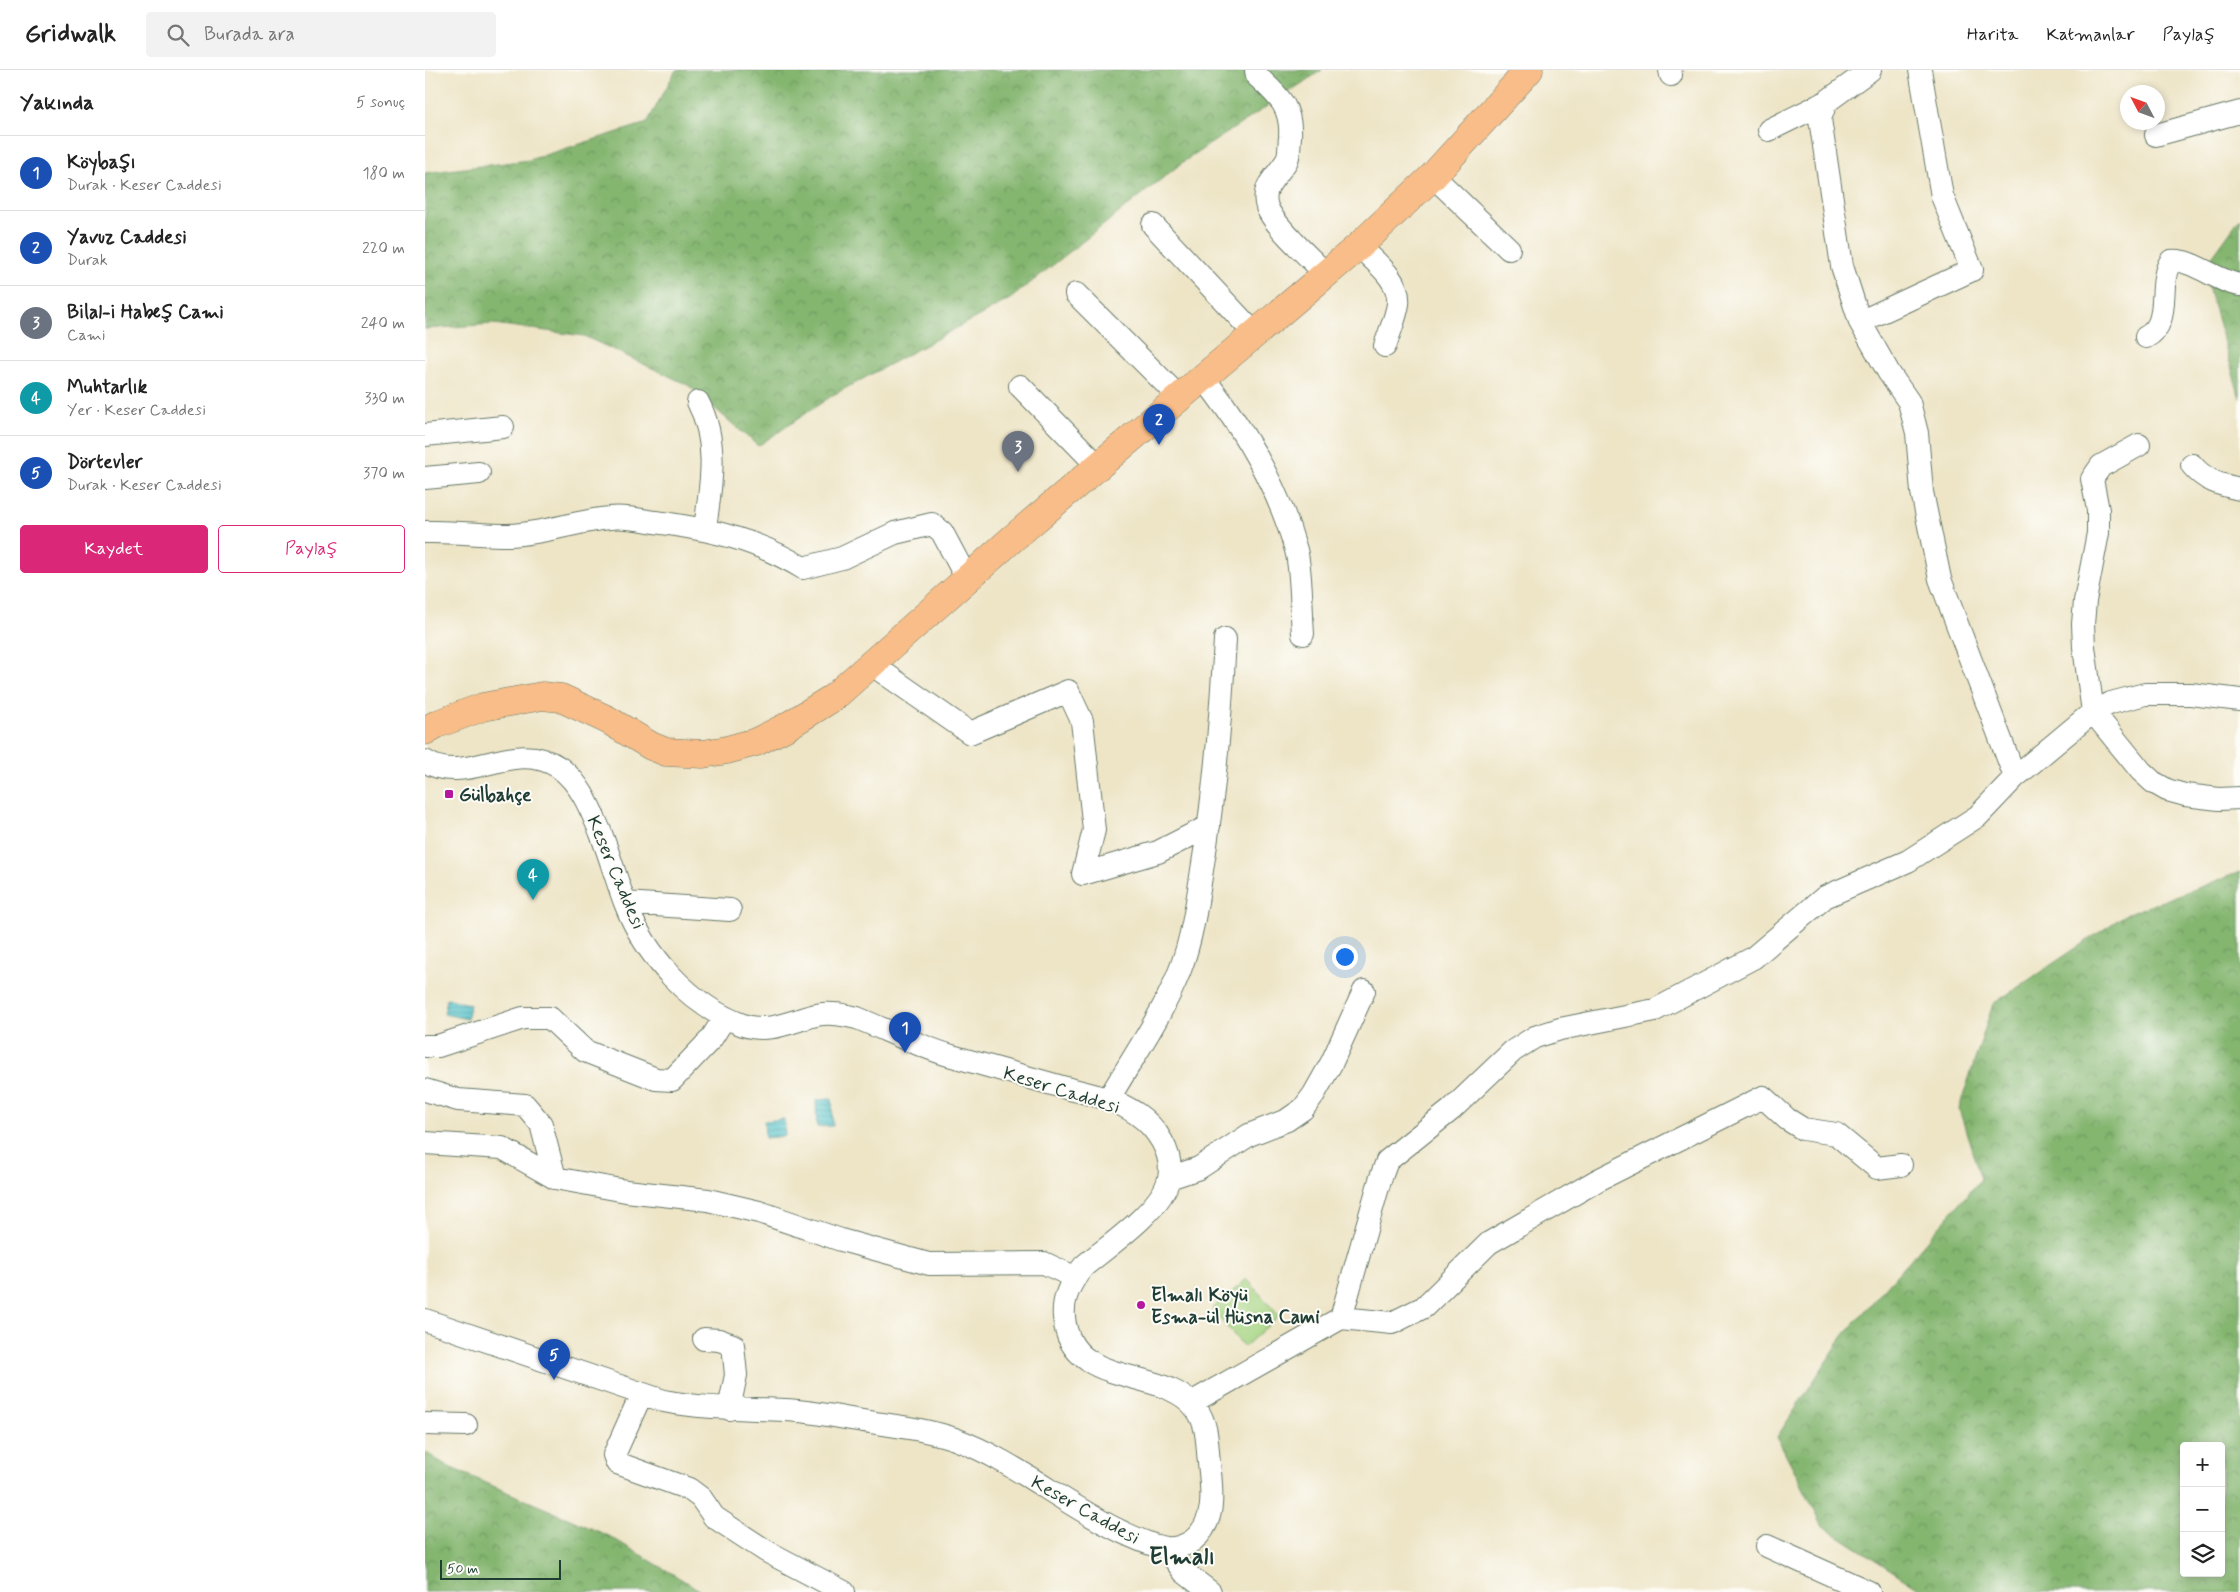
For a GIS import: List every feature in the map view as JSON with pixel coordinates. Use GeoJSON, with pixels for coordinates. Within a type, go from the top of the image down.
{"type":"FeatureCollection","features":[{"type":"Feature","properties":{"kind":"main road"},"geometry":{"type":"LineString","coordinates":[[425,731],[437,724],[483,707],[542,696],[561,698],[607,720],[651,746],[666,752],[703,754],[756,742],[786,727],[834,697],[1097,466],[1359,246],[1433,176],[1529,70]]}},
{"type":"Feature","properties":{"kind":"street"},"geometry":{"type":"LineString","coordinates":[[1256,70],[1257,76],[1286,106],[1291,122],[1287,159],[1268,186],[1266,195],[1267,206],[1273,218],[1325,274]]}},
{"type":"Feature","properties":{"kind":"street"},"geometry":{"type":"LineString","coordinates":[[1769,130],[1826,102],[1870,70]]}},
{"type":"Feature","properties":{"kind":"street"},"geometry":{"type":"LineString","coordinates":[[1860,322],[1972,270],[1942,196],[1920,70]]}},
{"type":"Feature","properties":{"kind":"street"},"geometry":{"type":"LineString","coordinates":[[1826,102],[1820,119],[1842,266],[1860,322],[1889,373],[1909,402],[1917,433],[1922,492],[1940,579],[2015,777]]}},
{"type":"Feature","properties":{"kind":"street"},"geometry":{"type":"LineString","coordinates":[[2156,135],[2240,112]]}},
{"type":"Feature","properties":{"kind":"street"},"geometry":{"type":"LineString","coordinates":[[1433,176],[1509,249]]}},
{"type":"Feature","properties":{"kind":"street"},"geometry":{"type":"LineString","coordinates":[[1153,225],[1255,334]]}},
{"type":"Feature","properties":{"kind":"street"},"geometry":{"type":"LineString","coordinates":[[1359,246],[1382,269],[1394,284],[1397,293],[1398,304],[1385,346]]}},
{"type":"Feature","properties":{"kind":"street"},"geometry":{"type":"LineString","coordinates":[[2146,337],[2155,332],[2161,320],[2165,270],[2171,261],[2180,260],[2218,280],[2240,285]]}},
{"type":"Feature","properties":{"kind":"street"},"geometry":{"type":"LineString","coordinates":[[1076,294],[1179,397]]}},
{"type":"Feature","properties":{"kind":"street"},"geometry":{"type":"LineString","coordinates":[[1203,377],[1234,417],[1270,480],[1297,552],[1303,634]]}},
{"type":"Feature","properties":{"kind":"street"},"geometry":{"type":"LineString","coordinates":[[1020,386],[1097,466]]}},
{"type":"Feature","properties":{"kind":"street"},"geometry":{"type":"LineString","coordinates":[[698,402],[707,419],[713,450],[713,476],[705,528]]}},
{"type":"Feature","properties":{"kind":"street"},"geometry":{"type":"LineString","coordinates":[[425,435],[503,427]]}},
{"type":"Feature","properties":{"kind":"street"},"geometry":{"type":"LineString","coordinates":[[2139,445],[2101,466],[2092,479],[2097,510],[2098,533],[2085,601],[2083,624],[2084,647],[2093,712],[2141,772],[2160,786],[2185,795],[2219,799],[2240,798]]}},
{"type":"Feature","properties":{"kind":"street"},"geometry":{"type":"LineString","coordinates":[[2192,465],[2201,476],[2219,484],[2240,489]]}},
{"type":"Feature","properties":{"kind":"street"},"geometry":{"type":"LineString","coordinates":[[425,478],[479,473]]}},
{"type":"Feature","properties":{"kind":"street"},"geometry":{"type":"LineString","coordinates":[[425,532],[455,531],[509,535],[611,518],[705,528],[777,552],[803,568],[842,558],[895,533],[932,524],[942,532],[967,580]]}},
{"type":"Feature","properties":{"kind":"street"},"geometry":{"type":"LineString","coordinates":[[1108,1100],[1166,1003],[1181,968],[1196,906],[1209,826],[1218,747],[1225,639]]}},
{"type":"Feature","properties":{"kind":"street"},"geometry":{"type":"LineString","coordinates":[[871,664],[970,733],[1068,691],[1082,722],[1094,830],[1083,874],[1158,852],[1209,826]]}},
{"type":"Feature","properties":{"kind":"street"},"geometry":{"type":"LineString","coordinates":[[1341,1318],[1387,1161],[1451,1110],[1513,1050],[1535,1037],[1560,1029],[1655,1010],[1753,958],[1825,897],[1908,861],[1978,816],[2015,777],[2093,712],[2111,703],[2145,694],[2191,694],[2240,700]]}},
{"type":"Feature","properties":{"kind":"street","name":"Keser Caddesi"},"geometry":{"type":"LineString","coordinates":[[425,761],[438,768],[456,770],[521,757],[545,761],[557,767],[577,785],[587,803],[614,865],[625,903],[655,955],[666,971],[695,999],[725,1017],[744,1025],[767,1028],[784,1026],[816,1015],[841,1014],[857,1018],[950,1056],[1108,1100],[1136,1113],[1155,1130],[1168,1153],[1169,1178]]}},
{"type":"Feature","properties":{"kind":"street"},"geometry":{"type":"LineString","coordinates":[[625,903],[731,910]]}},
{"type":"Feature","properties":{"kind":"street"},"geometry":{"type":"LineString","coordinates":[[1200,1589],[1176,1563],[1166,1548],[1183,1546],[1198,1536],[1209,1516],[1212,1503],[1206,1432],[1201,1416],[1191,1403],[1169,1387],[1104,1369],[1082,1354],[1073,1344],[1064,1323],[1065,1298],[1074,1278],[1083,1266],[1151,1208],[1167,1187],[1169,1178],[1199,1168],[1249,1135],[1287,1120],[1303,1109],[1315,1094],[1332,1062],[1364,991]]}},
{"type":"Feature","properties":{"kind":"street"},"geometry":{"type":"LineString","coordinates":[[425,1046],[438,1046],[523,1018],[550,1018],[585,1051],[656,1079],[672,1080],[711,1039],[725,1017]]}},
{"type":"Feature","properties":{"kind":"street"},"geometry":{"type":"LineString","coordinates":[[425,1090],[458,1100],[525,1105],[541,1124],[555,1178]]}},
{"type":"Feature","properties":{"kind":"street"},"geometry":{"type":"LineString","coordinates":[[1191,1403],[1341,1318],[1392,1323],[1424,1307],[1489,1243],[1598,1180],[1763,1096],[1787,1120],[1803,1129],[1836,1134],[1877,1168],[1901,1165]]}},
{"type":"Feature","properties":{"kind":"street"},"geometry":{"type":"LineString","coordinates":[[425,1143],[502,1148],[513,1152],[542,1172],[555,1178],[625,1192],[708,1200],[759,1212],[841,1240],[929,1264],[1044,1263],[1074,1278]]}},
{"type":"Feature","properties":{"kind":"street","name":"Keser Caddesi"},"geometry":{"type":"LineString","coordinates":[[425,1320],[542,1359],[641,1395],[685,1406],[806,1412],[941,1435],[997,1458],[1114,1528],[1166,1548]]}},
{"type":"Feature","properties":{"kind":"street"},"geometry":{"type":"LineString","coordinates":[[704,1339],[719,1340],[733,1345],[736,1375],[729,1409]]}},
{"type":"Feature","properties":{"kind":"street"},"geometry":{"type":"LineString","coordinates":[[641,1395],[614,1455],[617,1463],[689,1489],[701,1498],[714,1517],[766,1551],[845,1592]]}},
{"type":"Feature","properties":{"kind":"street"},"geometry":{"type":"LineString","coordinates":[[425,1424],[466,1425]]}},
{"type":"Feature","properties":{"kind":"street"},"geometry":{"type":"LineString","coordinates":[[1767,1546],[1869,1592]]}},
{"type":"Feature","properties":{"kind":"green space"},"geometry":{"type":"Polygon","coordinates":[[[676,70],[1322,70],[1183,162],[1010,299],[833,395],[758,446],[688,385],[584,336],[494,324],[425,329],[425,173],[529,160],[647,123],[676,70]]]}},
{"type":"Feature","properties":{"kind":"green space"},"geometry":{"type":"Polygon","coordinates":[[[2240,218],[2240,398],[2203,269],[2240,218]]]}},
{"type":"Feature","properties":{"kind":"green space"},"geometry":{"type":"Polygon","coordinates":[[[2240,872],[2240,1592],[1925,1592],[1823,1526],[1777,1437],[1843,1336],[1981,1179],[1959,1109],[1993,1004],[2125,915],[2240,872]]]}},
{"type":"Feature","properties":{"kind":"green space"},"geometry":{"type":"Polygon","coordinates":[[[1247,1279],[1279,1316],[1244,1347],[1212,1309],[1247,1279]]]}},
{"type":"Feature","properties":{"kind":"green space"},"geometry":{"type":"Polygon","coordinates":[[[425,1452],[449,1467],[609,1536],[703,1592],[425,1592],[425,1452]]]}},
{"type":"Feature","properties":{"kind":"water"},"geometry":{"type":"Polygon","coordinates":[[[447,999],[470,1004],[467,1019],[444,1014],[447,999]]]}},
{"type":"Feature","properties":{"kind":"water"},"geometry":{"type":"Polygon","coordinates":[[[832,1099],[833,1126],[817,1127],[816,1100],[832,1099]]]}},
{"type":"Feature","properties":{"kind":"water"},"geometry":{"type":"Polygon","coordinates":[[[784,1119],[785,1136],[765,1138],[764,1121],[784,1119]]]}},
{"type":"Feature","properties":{"kind":"place","name":"Yavuz Caddesi"},"geometry":{"type":"Point","coordinates":[1159,445]}},
{"type":"Feature","properties":{"kind":"place","name":"Bilal-i Habeş Cami"},"geometry":{"type":"Point","coordinates":[1018,472]}},
{"type":"Feature","properties":{"kind":"place","name":"Gülbahçe"},"geometry":{"type":"Point","coordinates":[449,794]}},
{"type":"Feature","properties":{"kind":"place","name":"Muhtarlık"},"geometry":{"type":"Point","coordinates":[533,900]}},
{"type":"Feature","properties":{"kind":"place","name":"Köybaşı"},"geometry":{"type":"Point","coordinates":[905,1053]}},
{"type":"Feature","properties":{"kind":"place","name":"Elmalı Köyü Esma-ül Hüsna Cami"},"geometry":{"type":"Point","coordinates":[1141,1305]}},
{"type":"Feature","properties":{"kind":"place","name":"Dörtevler"},"geometry":{"type":"Point","coordinates":[554,1380]}},
{"type":"Feature","properties":{"kind":"district","name":"Elmalı"},"geometry":{"type":"Point","coordinates":[1182,1556]}}]}
